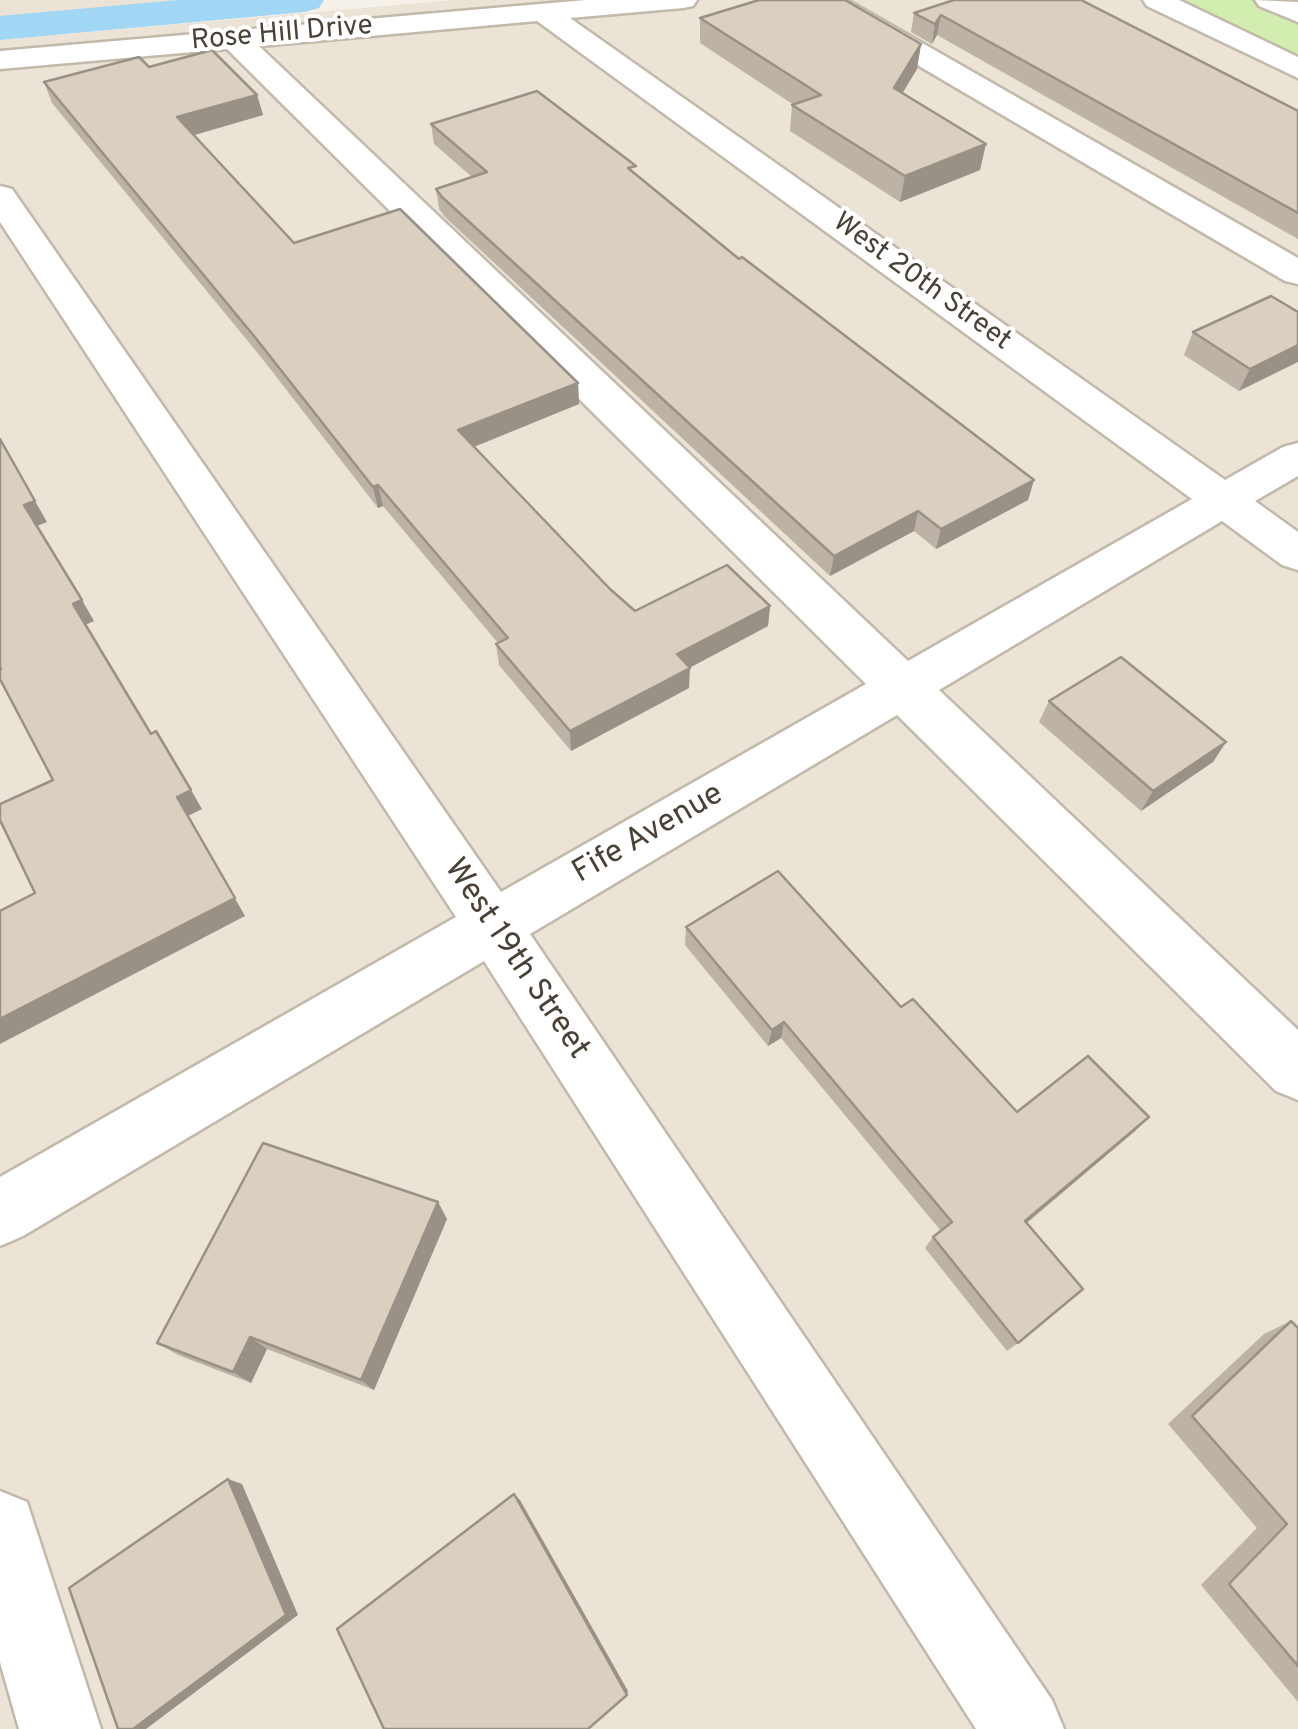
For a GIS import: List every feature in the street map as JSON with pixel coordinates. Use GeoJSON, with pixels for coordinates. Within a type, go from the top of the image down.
{"type":"FeatureCollection","features":[{"type":"Feature","properties":{"kind":"street","name":"Rose Hill Drive"},"geometry":{"type":"LineString","coordinates":[[0,60],[683,0]]}},
{"type":"Feature","properties":{"kind":"street"},"geometry":{"type":"LineString","coordinates":[[827,0],[1298,273]]}},
{"type":"Feature","properties":{"kind":"street"},"geometry":{"type":"LineString","coordinates":[[1157,0],[1298,68]]}},
{"type":"Feature","properties":{"kind":"street"},"geometry":{"type":"LineString","coordinates":[[1270,0],[1298,13]]}},
{"type":"Feature","properties":{"kind":"street","name":"West 20th Street"},"geometry":{"type":"LineString","coordinates":[[544,13],[1298,554]]}},
{"type":"Feature","properties":{"kind":"street"},"geometry":{"type":"LineString","coordinates":[[234,40],[1298,1070]]}},
{"type":"Feature","properties":{"kind":"street","name":"West 19th Street"},"geometry":{"type":"LineString","coordinates":[[0,196],[493,926],[1024,1729]]}},
{"type":"Feature","properties":{"kind":"street","name":"Fife Avenue"},"geometry":{"type":"LineString","coordinates":[[0,1213],[1298,457]]}},
{"type":"Feature","properties":{"kind":"street"},"geometry":{"type":"LineString","coordinates":[[0,1529],[60,1729]]}},
{"type":"Feature","properties":{"kind":"shaded area"},"geometry":{"type":"Polygon","coordinates":[[[0,0],[180,0],[0,18],[0,0]]]}},
{"type":"Feature","properties":{"kind":"shaded area"},"geometry":{"type":"Polygon","coordinates":[[[454,0],[1157,0],[1298,69],[1298,1729],[0,1729],[0,40],[454,0]]]}},
{"type":"Feature","properties":{"kind":"green space"},"geometry":{"type":"Polygon","coordinates":[[[1157,0],[1298,0],[1298,69],[1157,0]]]}},
{"type":"Feature","properties":{"kind":"building"},"geometry":{"type":"Polygon","coordinates":[[[759,0],[845,0],[921,44],[894,88],[986,144],[905,176],[792,105],[821,95],[700,18],[759,0]]]}},
{"type":"Feature","properties":{"kind":"building"},"geometry":{"type":"Polygon","coordinates":[[[954,0],[1081,0],[1298,111],[1298,213],[941,15],[935,24],[914,13],[954,0]]]}},
{"type":"Feature","properties":{"kind":"building"},"geometry":{"type":"Polygon","coordinates":[[[212,50],[257,95],[177,117],[294,243],[400,209],[578,383],[458,430],[610,589],[635,611],[727,565],[770,606],[677,654],[690,668],[570,731],[496,644],[508,638],[378,485],[373,487],[44,82],[139,57],[149,67],[212,50]]]}},
{"type":"Feature","properties":{"kind":"building"},"geometry":{"type":"Polygon","coordinates":[[[537,91],[636,166],[628,168],[739,259],[742,257],[1034,480],[941,529],[918,511],[834,556],[436,189],[487,172],[431,124],[537,91]]]}},
{"type":"Feature","properties":{"kind":"building"},"geometry":{"type":"Polygon","coordinates":[[[1271,296],[1298,312],[1298,345],[1250,369],[1193,332],[1271,296]]]}},
{"type":"Feature","properties":{"kind":"building"},"geometry":{"type":"Polygon","coordinates":[[[0,439],[35,501],[24,505],[82,600],[73,604],[151,734],[156,731],[191,790],[177,797],[235,898],[0,1019],[0,911],[35,893],[0,820],[0,804],[53,780],[0,679],[0,439]]]}},
{"type":"Feature","properties":{"kind":"building"},"geometry":{"type":"Polygon","coordinates":[[[1121,657],[1226,742],[1153,791],[1049,701],[1121,657]]]}},
{"type":"Feature","properties":{"kind":"building"},"geometry":{"type":"Polygon","coordinates":[[[778,871],[901,1007],[913,999],[1017,1112],[1088,1056],[1149,1117],[1025,1221],[1083,1289],[1018,1343],[933,1237],[952,1222],[784,1022],[772,1030],[686,927],[778,871]]]}},
{"type":"Feature","properties":{"kind":"building"},"geometry":{"type":"Polygon","coordinates":[[[263,1143],[438,1202],[361,1380],[250,1337],[233,1372],[157,1343],[263,1143]]]}},
{"type":"Feature","properties":{"kind":"building"},"geometry":{"type":"Polygon","coordinates":[[[1291,1321],[1298,1328],[1298,1666],[1229,1584],[1287,1524],[1192,1416],[1291,1321]]]}},
{"type":"Feature","properties":{"kind":"building"},"geometry":{"type":"Polygon","coordinates":[[[228,1479],[286,1615],[133,1729],[118,1729],[69,1588],[228,1479]]]}},
{"type":"Feature","properties":{"kind":"building"},"geometry":{"type":"Polygon","coordinates":[[[514,1494],[627,1695],[588,1729],[384,1729],[337,1629],[514,1494]]]}},
{"type":"Feature","properties":{"kind":"waterway"},"geometry":{"type":"LineString","coordinates":[[0,28],[305,0]]}}]}
